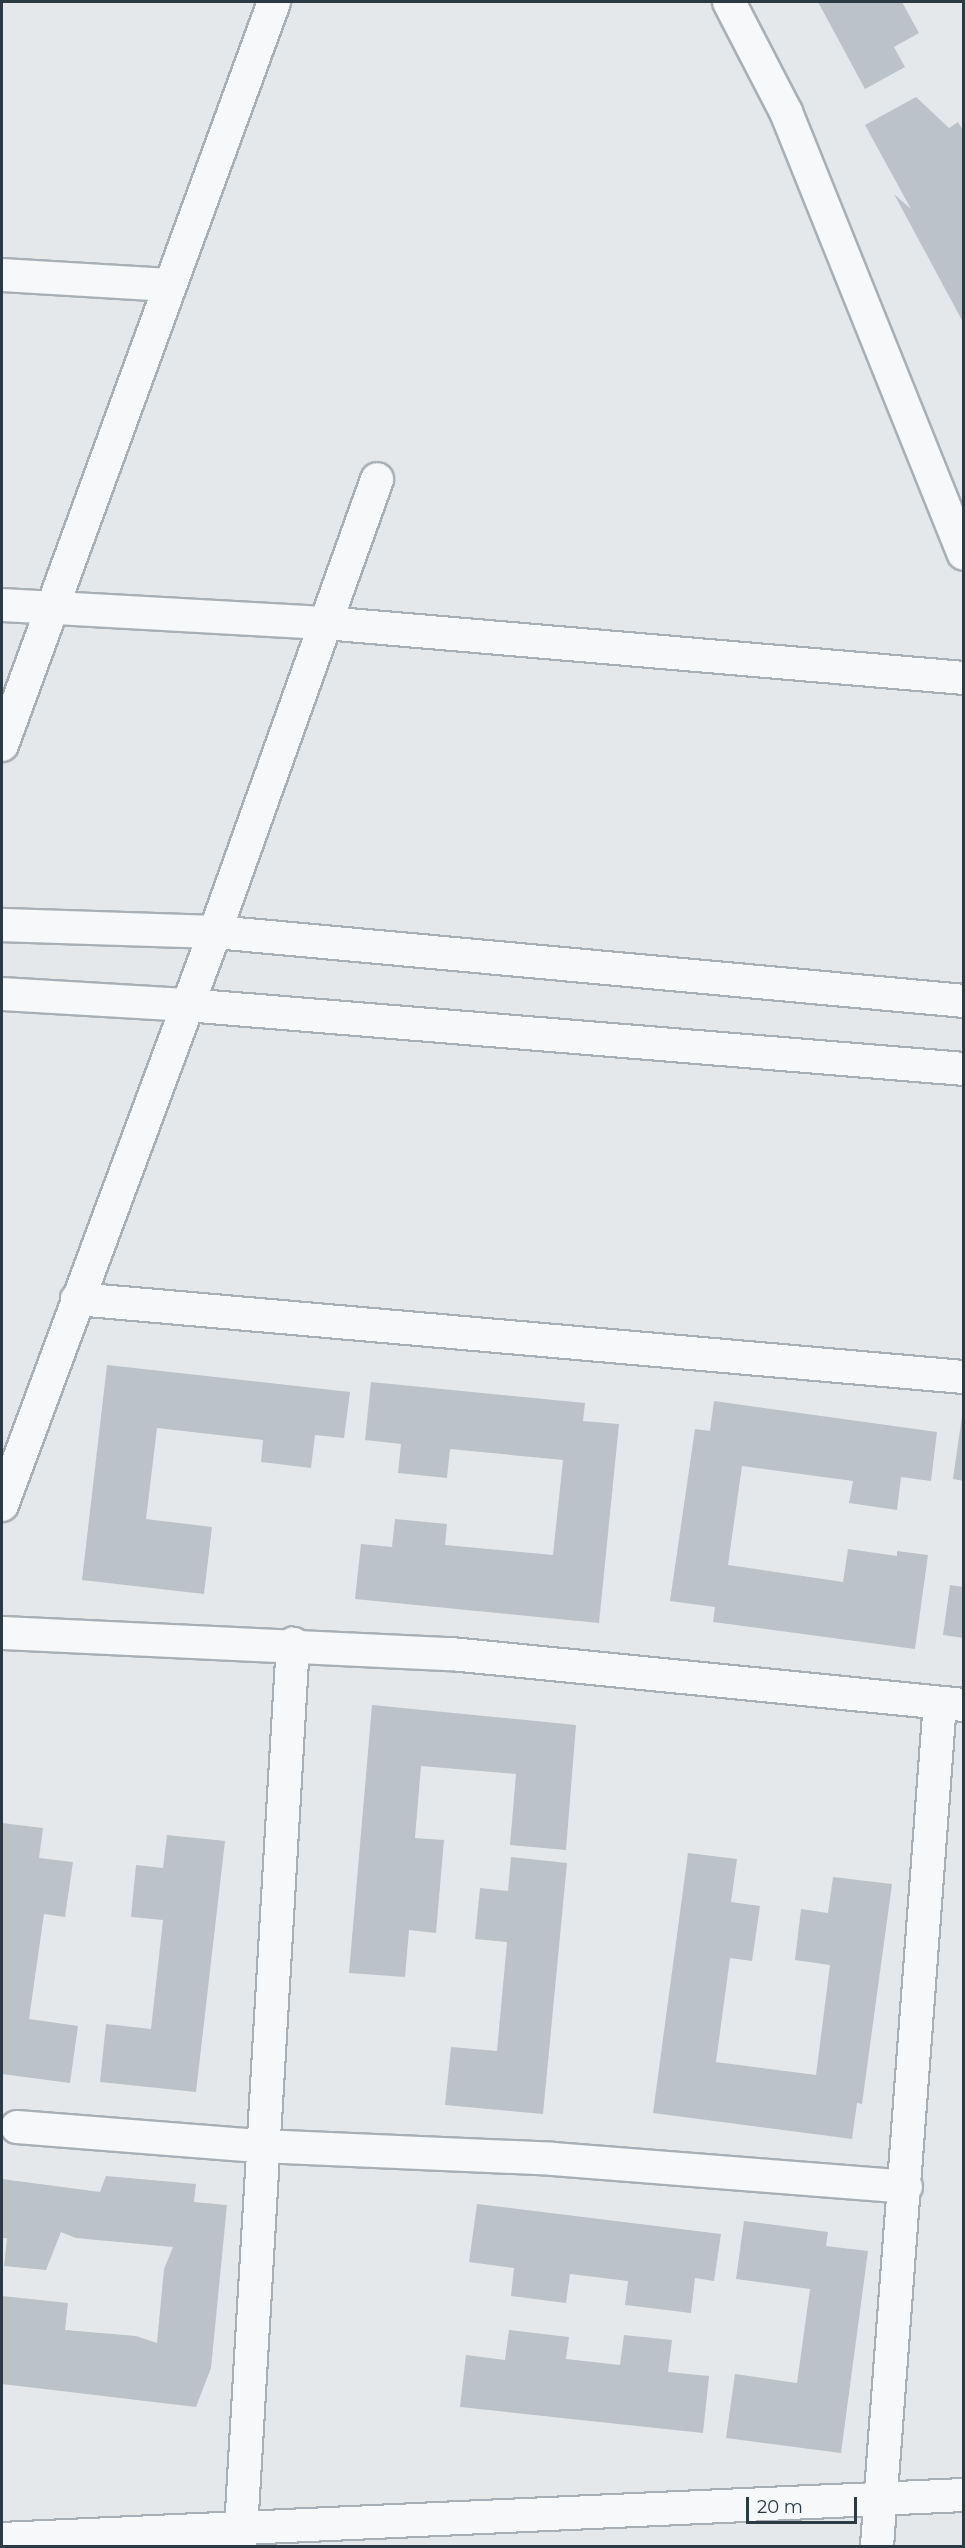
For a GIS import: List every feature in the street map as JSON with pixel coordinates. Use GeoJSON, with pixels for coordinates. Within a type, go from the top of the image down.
{"type":"FeatureCollection","features":[{"type":"Feature","properties":{"kind":"street"},"geometry":{"type":"LineString","coordinates":[[2,745],[49,609],[274,2]]}},
{"type":"Feature","properties":{"kind":"street"},"geometry":{"type":"LineString","coordinates":[[729,2],[786,112],[963,554]]}},
{"type":"Feature","properties":{"kind":"street"},"geometry":{"type":"LineString","coordinates":[[2,275],[170,285]]}},
{"type":"Feature","properties":{"kind":"street"},"geometry":{"type":"LineString","coordinates":[[2,1505],[215,932],[377,478]]}},
{"type":"Feature","properties":{"kind":"street"},"geometry":{"type":"LineString","coordinates":[[2,605],[325,623],[963,678]]}},
{"type":"Feature","properties":{"kind":"street"},"geometry":{"type":"LineString","coordinates":[[2,925],[215,932],[963,1001]]}},
{"type":"Feature","properties":{"kind":"street"},"geometry":{"type":"LineString","coordinates":[[2,994],[186,1005],[963,1069]]}},
{"type":"Feature","properties":{"kind":"street"},"geometry":{"type":"LineString","coordinates":[[77,1299],[963,1377]]}},
{"type":"Feature","properties":{"kind":"street"},"geometry":{"type":"LineString","coordinates":[[2,1633],[293,1644],[451,1654],[952,1704],[906,2187],[879,2497],[877,2547]]}},
{"type":"Feature","properties":{"kind":"street"},"geometry":{"type":"LineString","coordinates":[[240,2538],[261,2146],[293,1644]]}},
{"type":"Feature","properties":{"kind":"street"},"geometry":{"type":"LineString","coordinates":[[17,2127],[261,2146],[553,2159],[906,2187]]}},
{"type":"Feature","properties":{"kind":"street"},"geometry":{"type":"LineString","coordinates":[[2,2539],[240,2538],[879,2497],[963,2495]]}},
{"type":"Feature","properties":{"kind":"building"},"geometry":{"type":"Polygon","coordinates":[[[818,2],[902,2],[919,33],[894,47],[905,67],[865,89],[818,2]]]}},
{"type":"Feature","properties":{"kind":"building"},"geometry":{"type":"Polygon","coordinates":[[[916,97],[949,128],[958,122],[964,132],[964,324],[894,194],[911,209],[865,125],[916,97]]]}},
{"type":"Feature","properties":{"kind":"building"},"geometry":{"type":"Polygon","coordinates":[[[107,1365],[350,1392],[344,1438],[315,1435],[311,1468],[261,1462],[263,1440],[157,1428],[146,1519],[212,1527],[204,1594],[82,1580],[107,1365]]]}},
{"type":"Feature","properties":{"kind":"building"},"geometry":{"type":"Polygon","coordinates":[[[371,1382],[585,1403],[583,1421],[619,1424],[599,1623],[355,1599],[361,1544],[392,1547],[395,1519],[447,1524],[445,1545],[553,1555],[563,1460],[450,1449],[447,1478],[398,1473],[401,1444],[365,1440],[371,1382]]]}},
{"type":"Feature","properties":{"kind":"building"},"geometry":{"type":"Polygon","coordinates":[[[714,1401],[937,1432],[931,1481],[901,1477],[897,1510],[849,1503],[853,1481],[742,1466],[728,1565],[843,1582],[848,1549],[897,1556],[897,1551],[928,1555],[915,1649],[713,1622],[715,1607],[670,1601],[695,1429],[710,1431],[714,1401]]]}},
{"type":"Feature","properties":{"kind":"building"},"geometry":{"type":"Polygon","coordinates":[[[962,1416],[964,1416],[964,1481],[953,1479],[962,1416]]]}},
{"type":"Feature","properties":{"kind":"building"},"geometry":{"type":"Polygon","coordinates":[[[950,1585],[964,1587],[964,1638],[943,1635],[950,1585]]]}},
{"type":"Feature","properties":{"kind":"building"},"geometry":{"type":"Polygon","coordinates":[[[372,1705],[576,1725],[566,1850],[510,1845],[516,1774],[421,1766],[415,1838],[444,1840],[436,1933],[409,1930],[405,1977],[349,1973],[372,1705]]]}},
{"type":"Feature","properties":{"kind":"building"},"geometry":{"type":"Polygon","coordinates":[[[2,1823],[43,1828],[39,1858],[73,1862],[65,1917],[44,1914],[29,2019],[78,2026],[70,2083],[2,2074],[2,1823]]]}},
{"type":"Feature","properties":{"kind":"building"},"geometry":{"type":"Polygon","coordinates":[[[167,1835],[225,1841],[196,2092],[100,2082],[106,2024],[151,2029],[163,1920],[131,1917],[136,1865],[163,1868],[167,1835]]]}},
{"type":"Feature","properties":{"kind":"building"},"geometry":{"type":"Polygon","coordinates":[[[688,1853],[737,1859],[731,1902],[760,1906],[752,1961],[730,1958],[716,2062],[816,2075],[830,1965],[795,1960],[801,1909],[828,1913],[833,1877],[892,1884],[862,2104],[857,2103],[852,2139],[653,2113],[688,1853]]]}},
{"type":"Feature","properties":{"kind":"building"},"geometry":{"type":"Polygon","coordinates":[[[511,1857],[567,1863],[543,2114],[445,2105],[451,2047],[497,2051],[507,1942],[475,1939],[480,1888],[508,1891],[511,1857]]]}},
{"type":"Feature","properties":{"kind":"building"},"geometry":{"type":"Polygon","coordinates":[[[106,2176],[196,2184],[194,2202],[227,2205],[211,2368],[196,2407],[2,2384],[2,2296],[68,2303],[65,2330],[136,2336],[157,2343],[164,2269],[173,2247],[76,2238],[61,2232],[46,2270],[4,2266],[7,2238],[2,2238],[2,2179],[100,2192],[106,2176]]]}},
{"type":"Feature","properties":{"kind":"building"},"geometry":{"type":"Polygon","coordinates":[[[477,2204],[721,2234],[714,2281],[695,2278],[691,2313],[625,2305],[628,2281],[570,2274],[566,2303],[511,2296],[514,2268],[469,2262],[477,2204]]]}},
{"type":"Feature","properties":{"kind":"building"},"geometry":{"type":"Polygon","coordinates":[[[744,2221],[828,2232],[826,2246],[868,2251],[841,2453],[726,2438],[735,2374],[797,2383],[810,2289],[736,2279],[744,2221]]]}},
{"type":"Feature","properties":{"kind":"building"},"geometry":{"type":"Polygon","coordinates":[[[509,2330],[569,2337],[566,2359],[620,2365],[624,2335],[672,2340],[668,2372],[709,2376],[703,2433],[460,2407],[466,2355],[505,2360],[509,2330]]]}}]}
